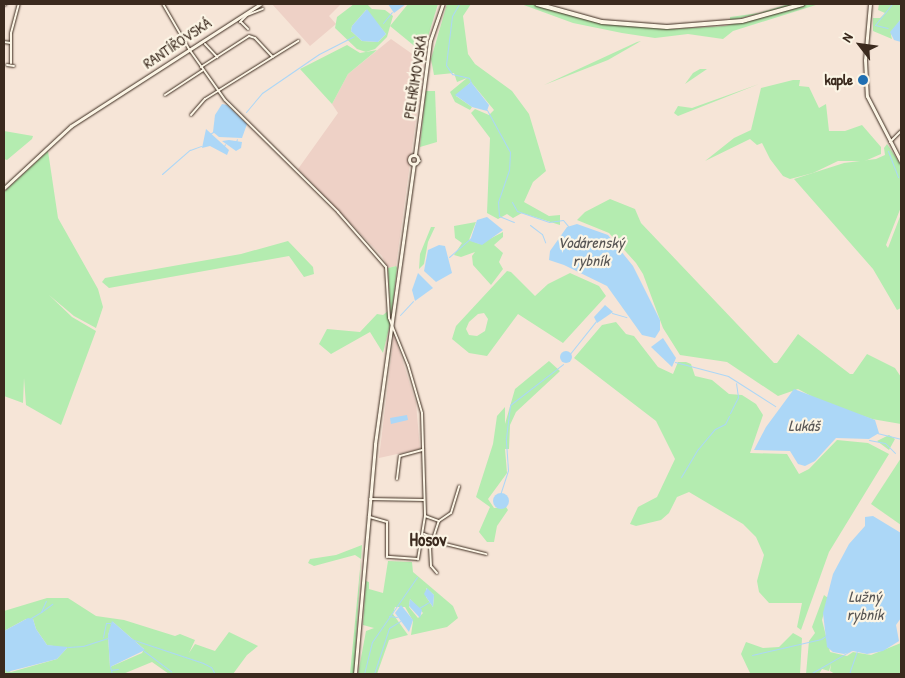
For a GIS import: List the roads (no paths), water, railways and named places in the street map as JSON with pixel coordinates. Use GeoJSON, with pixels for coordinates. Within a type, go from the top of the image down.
{"type":"FeatureCollection","features":[{"type":"Feature","properties":{"kind":"main road","name":"RANTÍŘOVSKÁ"},"geometry":{"type":"LineString","coordinates":[[4,188],[63,131],[237,16],[260,4]]}},
{"type":"Feature","properties":{"kind":"main road","name":"PELHŘIMOVSKÁ"},"geometry":{"type":"LineString","coordinates":[[414,164],[410,158],[415,155],[430,41],[443,4]]}},
{"type":"Feature","properties":{"kind":"main road"},"geometry":{"type":"LineString","coordinates":[[537,4],[569,14],[622,24],[683,27],[742,21],[803,4]]}},
{"type":"Feature","properties":{"kind":"main road"},"geometry":{"type":"LineString","coordinates":[[542,4],[569,14]]}},
{"type":"Feature","properties":{"kind":"main road"},"geometry":{"type":"LineString","coordinates":[[870,4],[865,55],[866,90],[870,105],[901,162]]}},
{"type":"Feature","properties":{"kind":"main road"},"geometry":{"type":"LineString","coordinates":[[355,674],[370,499],[414,164],[419,160],[415,155]]}},
{"type":"Feature","properties":{"kind":"street"},"geometry":{"type":"LineString","coordinates":[[14,66],[11,63],[11,43],[19,4]]}},
{"type":"Feature","properties":{"kind":"street"},"geometry":{"type":"LineString","coordinates":[[163,4],[189,49],[229,104],[375,252],[386,267],[392,326],[408,366],[422,413],[425,516],[424,534],[418,560],[387,557],[388,522],[368,517]]}},
{"type":"Feature","properties":{"kind":"street"},"geometry":{"type":"LineString","coordinates":[[240,22],[246,15],[264,9]]}},
{"type":"Feature","properties":{"kind":"street"},"geometry":{"type":"LineString","coordinates":[[237,16],[240,22],[248,29]]}},
{"type":"Feature","properties":{"kind":"street"},"geometry":{"type":"LineString","coordinates":[[165,95],[217,57],[251,36],[273,57]]}},
{"type":"Feature","properties":{"kind":"street"},"geometry":{"type":"LineString","coordinates":[[191,115],[218,90],[298,41]]}},
{"type":"Feature","properties":{"kind":"street"},"geometry":{"type":"LineString","coordinates":[[4,42],[11,43]]}},
{"type":"Feature","properties":{"kind":"street"},"geometry":{"type":"LineString","coordinates":[[205,44],[217,57]]}},
{"type":"Feature","properties":{"kind":"street"},"geometry":{"type":"LineString","coordinates":[[7,65],[11,63]]}},
{"type":"Feature","properties":{"kind":"street"},"geometry":{"type":"LineString","coordinates":[[890,142],[901,131]]}},
{"type":"Feature","properties":{"kind":"street"},"geometry":{"type":"LineString","coordinates":[[397,480],[400,456],[423,450]]}},
{"type":"Feature","properties":{"kind":"street"},"geometry":{"type":"LineString","coordinates":[[438,573],[430,560],[433,539],[439,521],[451,514],[458,486]]}},
{"type":"Feature","properties":{"kind":"street"},"geometry":{"type":"LineString","coordinates":[[370,499],[424,500]]}},
{"type":"Feature","properties":{"kind":"street"},"geometry":{"type":"LineString","coordinates":[[425,516],[439,521]]}},
{"type":"Feature","properties":{"kind":"street"},"geometry":{"type":"LineString","coordinates":[[424,534],[433,539],[486,554]]}},
{"type":"Feature","properties":{"kind":"water"},"geometry":{"type":"Polygon","coordinates":[[[388,4],[406,4],[394,13],[388,4]]]}},
{"type":"Feature","properties":{"kind":"water"},"geometry":{"type":"Polygon","coordinates":[[[367,9],[386,34],[378,42],[362,41],[351,31],[352,26],[367,9]]]}},
{"type":"Feature","properties":{"kind":"water"},"geometry":{"type":"Polygon","coordinates":[[[901,19],[901,42],[894,40],[890,32],[901,19]]]}},
{"type":"Feature","properties":{"kind":"water"},"geometry":{"type":"Polygon","coordinates":[[[471,82],[489,105],[487,111],[472,107],[455,95],[471,82]]]}},
{"type":"Feature","properties":{"kind":"water"},"geometry":{"type":"Polygon","coordinates":[[[222,104],[227,105],[247,124],[242,138],[219,137],[213,132],[215,115],[222,104]]]}},
{"type":"Feature","properties":{"kind":"water"},"geometry":{"type":"Polygon","coordinates":[[[206,129],[229,150],[227,155],[210,146],[202,148],[206,129]]]}},
{"type":"Feature","properties":{"kind":"water"},"geometry":{"type":"Polygon","coordinates":[[[222,141],[242,142],[241,148],[236,151],[222,141]]]}},
{"type":"Feature","properties":{"kind":"water"},"geometry":{"type":"Polygon","coordinates":[[[487,217],[503,230],[482,245],[470,241],[477,220],[487,217]]]}},
{"type":"Feature","properties":{"kind":"water","name":"Vodárenský rybník"},"geometry":{"type":"Polygon","coordinates":[[[577,224],[608,235],[633,266],[660,320],[660,330],[655,338],[642,335],[607,286],[564,265],[549,260],[550,251],[567,227],[577,224]]]}},
{"type":"Feature","properties":{"kind":"water"},"geometry":{"type":"Polygon","coordinates":[[[439,245],[445,246],[452,273],[436,282],[424,271],[428,250],[439,245]]]}},
{"type":"Feature","properties":{"kind":"water"},"geometry":{"type":"Polygon","coordinates":[[[418,273],[433,288],[415,301],[412,290],[418,273]]]}},
{"type":"Feature","properties":{"kind":"water"},"geometry":{"type":"Polygon","coordinates":[[[605,305],[613,312],[597,323],[594,317],[605,305]]]}},
{"type":"Feature","properties":{"kind":"water"},"geometry":{"type":"Polygon","coordinates":[[[663,338],[676,358],[672,367],[651,347],[663,338]]]}},
{"type":"Feature","properties":{"kind":"water"},"geometry":{"type":"Polygon","coordinates":[[[568,351],[571,352],[571,362],[564,363],[561,362],[560,355],[561,352],[568,351]]]}},
{"type":"Feature","properties":{"kind":"water","name":"Lukáš"},"geometry":{"type":"Polygon","coordinates":[[[794,389],[875,420],[879,433],[869,439],[836,438],[815,461],[805,466],[798,464],[790,451],[754,450],[766,427],[794,389]]]}},
{"type":"Feature","properties":{"kind":"water"},"geometry":{"type":"Polygon","coordinates":[[[407,415],[408,420],[391,424],[390,418],[407,415]]]}},
{"type":"Feature","properties":{"kind":"water"},"geometry":{"type":"Polygon","coordinates":[[[498,493],[504,493],[509,498],[507,507],[498,509],[493,504],[493,498],[498,493]]]}},
{"type":"Feature","properties":{"kind":"water","name":"Lužný rybník"},"geometry":{"type":"Polygon","coordinates":[[[873,516],[901,533],[901,618],[896,625],[899,641],[883,651],[867,654],[853,651],[844,654],[833,652],[827,647],[823,613],[833,574],[849,544],[865,526],[865,517],[873,516]]]}},
{"type":"Feature","properties":{"kind":"water"},"geometry":{"type":"Polygon","coordinates":[[[427,588],[434,595],[433,607],[424,594],[427,588]]]}},
{"type":"Feature","properties":{"kind":"water"},"geometry":{"type":"Polygon","coordinates":[[[410,599],[422,610],[420,618],[409,606],[410,599]]]}},
{"type":"Feature","properties":{"kind":"water"},"geometry":{"type":"Polygon","coordinates":[[[401,605],[413,620],[409,632],[395,613],[401,605]]]}},
{"type":"Feature","properties":{"kind":"water"},"geometry":{"type":"Polygon","coordinates":[[[28,618],[33,619],[36,629],[47,645],[68,647],[57,659],[7,672],[4,668],[4,631],[28,618]]]}},
{"type":"Feature","properties":{"kind":"water"},"geometry":{"type":"Polygon","coordinates":[[[112,621],[145,650],[110,667],[108,635],[112,621]]]}},
{"type":"Feature","properties":{"kind":"waterway"},"geometry":{"type":"LineString","coordinates":[[459,4],[452,16],[446,65],[452,74],[469,78],[471,83]]}},
{"type":"Feature","properties":{"kind":"waterway"},"geometry":{"type":"LineString","coordinates":[[875,25],[892,4]]}},
{"type":"Feature","properties":{"kind":"waterway"},"geometry":{"type":"LineString","coordinates":[[383,23],[392,12]]}},
{"type":"Feature","properties":{"kind":"waterway"},"geometry":{"type":"LineString","coordinates":[[875,25],[888,28]]}},
{"type":"Feature","properties":{"kind":"waterway"},"geometry":{"type":"LineString","coordinates":[[246,112],[262,93],[319,54],[354,36]]}},
{"type":"Feature","properties":{"kind":"waterway"},"geometry":{"type":"LineString","coordinates":[[487,110],[510,152],[509,170],[498,202],[499,216],[514,222]]}},
{"type":"Feature","properties":{"kind":"waterway"},"geometry":{"type":"LineString","coordinates":[[162,174],[190,150],[201,146]]}},
{"type":"Feature","properties":{"kind":"waterway"},"geometry":{"type":"LineString","coordinates":[[888,151],[898,177]]}},
{"type":"Feature","properties":{"kind":"waterway"},"geometry":{"type":"LineString","coordinates":[[512,202],[517,211],[549,222],[563,220],[568,226]]}},
{"type":"Feature","properties":{"kind":"waterway"},"geometry":{"type":"LineString","coordinates":[[530,225],[542,234],[545,242]]}},
{"type":"Feature","properties":{"kind":"waterway"},"geometry":{"type":"LineString","coordinates":[[449,257],[470,239]]}},
{"type":"Feature","properties":{"kind":"waterway"},"geometry":{"type":"LineString","coordinates":[[400,315],[413,301]]}},
{"type":"Feature","properties":{"kind":"waterway"},"geometry":{"type":"LineString","coordinates":[[612,313],[626,317]]}},
{"type":"Feature","properties":{"kind":"waterway"},"geometry":{"type":"LineString","coordinates":[[569,355],[596,321]]}},
{"type":"Feature","properties":{"kind":"waterway"},"geometry":{"type":"LineString","coordinates":[[675,362],[728,376],[775,406]]}},
{"type":"Feature","properties":{"kind":"waterway"},"geometry":{"type":"LineString","coordinates":[[500,495],[508,470],[506,438],[510,405],[563,364]]}},
{"type":"Feature","properties":{"kind":"waterway"},"geometry":{"type":"LineString","coordinates":[[730,413],[738,397],[736,383]]}},
{"type":"Feature","properties":{"kind":"waterway"},"geometry":{"type":"LineString","coordinates":[[681,477],[698,449],[715,429],[725,424],[729,416]]}},
{"type":"Feature","properties":{"kind":"waterway"},"geometry":{"type":"LineString","coordinates":[[877,433],[901,439]]}},
{"type":"Feature","properties":{"kind":"waterway"},"geometry":{"type":"LineString","coordinates":[[869,440],[885,443],[895,453]]}},
{"type":"Feature","properties":{"kind":"waterway"},"geometry":{"type":"LineString","coordinates":[[364,674],[372,642],[417,577]]}},
{"type":"Feature","properties":{"kind":"waterway"},"geometry":{"type":"LineString","coordinates":[[31,618],[41,612],[46,601]]}},
{"type":"Feature","properties":{"kind":"waterway"},"geometry":{"type":"LineString","coordinates":[[419,608],[429,602]]}},
{"type":"Feature","properties":{"kind":"waterway"},"geometry":{"type":"LineString","coordinates":[[41,612],[52,604]]}},
{"type":"Feature","properties":{"kind":"waterway"},"geometry":{"type":"LineString","coordinates":[[389,616],[397,617]]}},
{"type":"Feature","properties":{"kind":"waterway"},"geometry":{"type":"LineString","coordinates":[[374,674],[389,628],[400,621]]}},
{"type":"Feature","properties":{"kind":"waterway"},"geometry":{"type":"LineString","coordinates":[[103,637],[106,623],[110,623]]}},
{"type":"Feature","properties":{"kind":"waterway"},"geometry":{"type":"LineString","coordinates":[[752,655],[821,639],[827,635]]}},
{"type":"Feature","properties":{"kind":"waterway"},"geometry":{"type":"LineString","coordinates":[[68,647],[83,646],[108,638]]}},
{"type":"Feature","properties":{"kind":"waterway"},"geometry":{"type":"LineString","coordinates":[[131,639],[203,663],[211,667],[215,674]]}},
{"type":"Feature","properties":{"kind":"waterway"},"geometry":{"type":"LineString","coordinates":[[144,651],[171,671]]}},
{"type":"Feature","properties":{"kind":"waterway"},"geometry":{"type":"LineString","coordinates":[[810,674],[850,651]]}},
{"type":"Feature","properties":{"kind":"waterway"},"geometry":{"type":"LineString","coordinates":[[849,674],[857,651]]}},
{"type":"Feature","properties":{"kind":"waterway"},"geometry":{"type":"LineString","coordinates":[[110,666],[112,674]]}},
{"type":"Feature","properties":{"kind":"waterway"},"geometry":{"type":"LineString","coordinates":[[111,670],[118,669]]}},
{"type":"Feature","properties":{"kind":"place","name":"kaple"},"geometry":{"type":"Point","coordinates":[863,80]}},
{"type":"Feature","properties":{"kind":"district","name":"Hosov"},"geometry":{"type":"Point","coordinates":[428,540]}}]}
